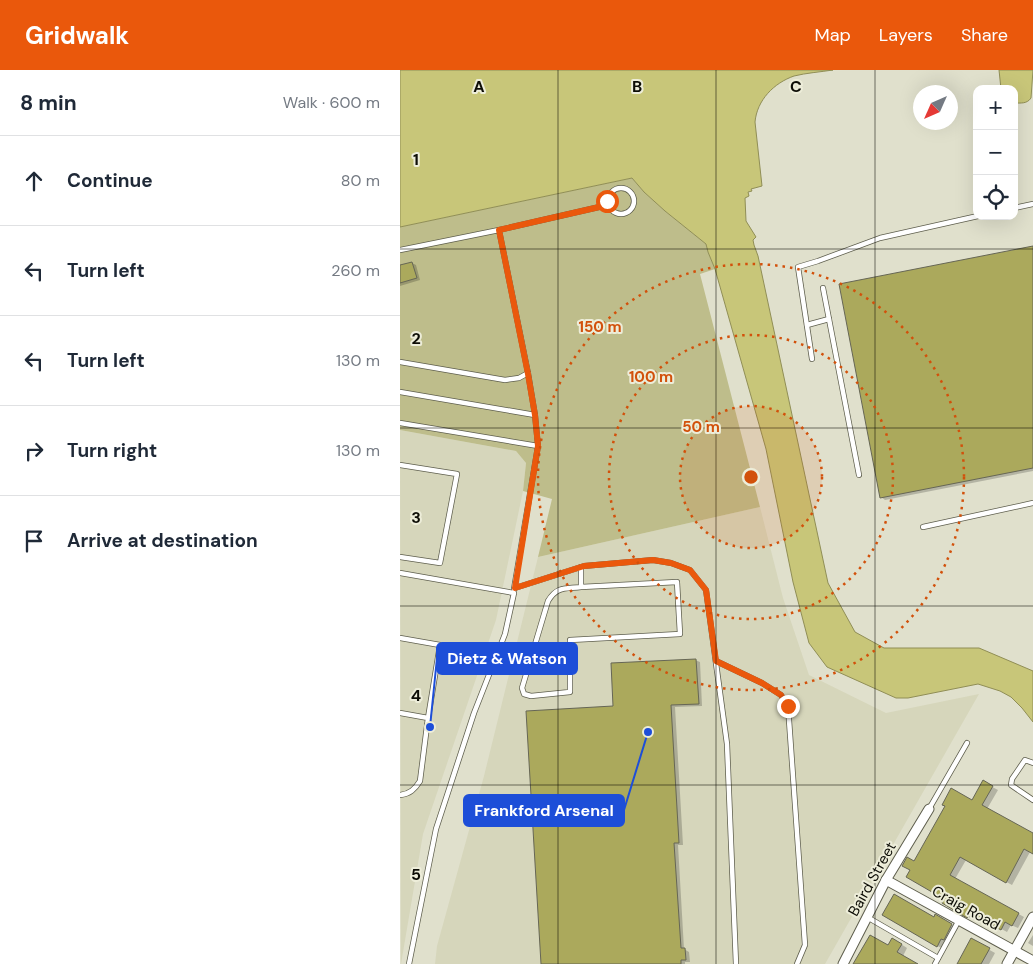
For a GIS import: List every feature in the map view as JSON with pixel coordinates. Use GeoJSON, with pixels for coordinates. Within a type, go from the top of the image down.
{"type":"FeatureCollection","features":[{"type":"Feature","properties":{"kind":"street","name":"Baird Street"},"geometry":{"type":"LineString","coordinates":[[843,964],[886,880],[929,809]]}},
{"type":"Feature","properties":{"kind":"street","name":"Craig Road"},"geometry":{"type":"LineString","coordinates":[[886,880],[1033,961]]}},
{"type":"Feature","properties":{"kind":"street"},"geometry":{"type":"LineString","coordinates":[[1007,964],[1033,917]]}},
{"type":"Feature","properties":{"kind":"lane"},"geometry":{"type":"LineString","coordinates":[[616,188],[628,190],[634,197],[632,209],[625,214],[613,212],[608,205],[608,197],[616,188]]}},
{"type":"Feature","properties":{"kind":"lane"},"geometry":{"type":"LineString","coordinates":[[1018,207],[1033,204]]}},
{"type":"Feature","properties":{"kind":"lane"},"geometry":{"type":"LineString","coordinates":[[400,250],[608,205]]}},
{"type":"Feature","properties":{"kind":"lane"},"geometry":{"type":"LineString","coordinates":[[812,359],[798,267],[880,238],[973,217]]}},
{"type":"Feature","properties":{"kind":"lane"},"geometry":{"type":"LineString","coordinates":[[409,964],[436,829],[474,714],[505,634],[538,446],[528,374],[499,230]]}},
{"type":"Feature","properties":{"kind":"lane"},"geometry":{"type":"LineString","coordinates":[[823,288],[859,475]]}},
{"type":"Feature","properties":{"kind":"lane"},"geometry":{"type":"LineString","coordinates":[[807,325],[829,318]]}},
{"type":"Feature","properties":{"kind":"lane"},"geometry":{"type":"LineString","coordinates":[[400,362],[505,380],[519,378],[528,374]]}},
{"type":"Feature","properties":{"kind":"lane"},"geometry":{"type":"LineString","coordinates":[[400,392],[535,415]]}},
{"type":"Feature","properties":{"kind":"lane"},"geometry":{"type":"LineString","coordinates":[[400,422],[538,446]]}},
{"type":"Feature","properties":{"kind":"lane"},"geometry":{"type":"LineString","coordinates":[[400,465],[457,474],[440,563],[400,557]]}},
{"type":"Feature","properties":{"kind":"lane"},"geometry":{"type":"LineString","coordinates":[[923,527],[1033,503]]}},
{"type":"Feature","properties":{"kind":"lane"},"geometry":{"type":"LineString","coordinates":[[400,574],[514,591],[581,567],[653,560],[671,563],[690,570],[706,590],[727,744],[736,964]]}},
{"type":"Feature","properties":{"kind":"lane"},"geometry":{"type":"LineString","coordinates":[[581,567],[581,587]]}},
{"type":"Feature","properties":{"kind":"lane"},"geometry":{"type":"LineString","coordinates":[[677,582],[680,634],[570,640],[570,692],[531,696],[524,694],[522,688],[548,601],[553,592],[581,587],[677,582]]}},
{"type":"Feature","properties":{"kind":"lane"},"geometry":{"type":"LineString","coordinates":[[400,638],[440,645],[420,781],[410,792],[400,795]]}},
{"type":"Feature","properties":{"kind":"lane"},"geometry":{"type":"LineString","coordinates":[[716,661],[762,683],[781,695],[788,706],[805,945],[797,964]]}},
{"type":"Feature","properties":{"kind":"lane"},"geometry":{"type":"LineString","coordinates":[[400,712],[428,718]]}},
{"type":"Feature","properties":{"kind":"lane"},"geometry":{"type":"LineString","coordinates":[[929,809],[967,743]]}},
{"type":"Feature","properties":{"kind":"lane"},"geometry":{"type":"LineString","coordinates":[[1033,763],[1025,760],[1012,779],[1011,785],[1033,800]]}},
{"type":"Feature","properties":{"kind":"lane"},"geometry":{"type":"LineString","coordinates":[[867,917],[938,958]]}},
{"type":"Feature","properties":{"kind":"lane"},"geometry":{"type":"LineString","coordinates":[[935,964],[959,920]]}},
{"type":"Feature","properties":{"kind":"shaded area"},"geometry":{"type":"Polygon","coordinates":[[[400,70],[833,70],[799,75],[787,79],[773,88],[763,100],[756,114],[755,122],[762,186],[751,189],[752,191],[748,192],[749,196],[745,198],[746,221],[756,237],[753,240],[754,245],[758,256],[828,583],[855,632],[884,648],[979,648],[1033,671],[1033,722],[1011,697],[1000,691],[978,684],[908,698],[896,698],[827,667],[809,643],[793,582],[766,449],[715,269],[706,244],[665,211],[632,178],[400,227],[400,70]]]}},
{"type":"Feature","properties":{"kind":"shaded area"},"geometry":{"type":"Polygon","coordinates":[[[999,70],[1033,70],[1031,98],[1024,103],[1018,103],[1018,85],[1001,85],[999,70]]]}},
{"type":"Feature","properties":{"kind":"shaded area"},"geometry":{"type":"Polygon","coordinates":[[[632,178],[665,211],[706,244],[715,269],[700,274],[760,507],[538,557],[552,499],[523,491],[526,463],[516,451],[400,430],[400,227],[632,178]]]}},
{"type":"Feature","properties":{"kind":"shaded area"},"geometry":{"type":"Polygon","coordinates":[[[400,430],[516,451],[526,463],[523,491],[496,620],[423,834],[401,964],[400,430]]]}},
{"type":"Feature","properties":{"kind":"shaded area"},"geometry":{"type":"Polygon","coordinates":[[[760,507],[783,598],[809,675],[886,713],[979,694],[825,964],[435,964],[437,946],[484,776],[538,557],[760,507]]]}},
{"type":"Feature","properties":{"kind":"building"},"geometry":{"type":"Polygon","coordinates":[[[1033,246],[1033,468],[880,498],[839,284],[1033,246]]]}},
{"type":"Feature","properties":{"kind":"building"},"geometry":{"type":"Polygon","coordinates":[[[412,262],[417,278],[400,283],[400,265],[412,262]]]}},
{"type":"Feature","properties":{"kind":"building"},"geometry":{"type":"Polygon","coordinates":[[[696,659],[699,704],[671,705],[679,843],[674,843],[681,948],[685,948],[686,960],[681,960],[681,964],[541,964],[526,711],[613,706],[611,663],[696,659]]]}},
{"type":"Feature","properties":{"kind":"building"},"geometry":{"type":"Polygon","coordinates":[[[983,780],[993,786],[982,805],[1033,833],[1033,854],[1024,849],[1006,883],[960,857],[950,875],[1019,913],[1012,926],[1005,922],[1001,930],[970,913],[967,918],[942,903],[944,899],[906,877],[910,870],[902,866],[907,857],[914,861],[945,806],[942,805],[951,788],[972,800],[983,780]]]}},
{"type":"Feature","properties":{"kind":"building"},"geometry":{"type":"Polygon","coordinates":[[[894,894],[934,917],[935,914],[952,924],[944,940],[941,939],[937,947],[882,915],[894,894]]]}},
{"type":"Feature","properties":{"kind":"building"},"geometry":{"type":"Polygon","coordinates":[[[870,935],[888,945],[892,938],[902,944],[897,952],[918,964],[853,964],[870,935]]]}},
{"type":"Feature","properties":{"kind":"building"},"geometry":{"type":"Polygon","coordinates":[[[971,938],[990,948],[981,964],[957,964],[971,938]]]}},
{"type":"Feature","properties":{"kind":"place","name":"Dietz & Watson"},"geometry":{"type":"Point","coordinates":[430,727]}},
{"type":"Feature","properties":{"kind":"place","name":"Frankford Arsenal"},"geometry":{"type":"Point","coordinates":[648,732]}},
{"type":"Feature","properties":{"kind":"route"},"geometry":{"type":"LineString","coordinates":[[607,201],[608,205],[499,230],[528,374],[538,446],[515,588],[584,566],[653,560],[671,563],[690,570],[706,590],[716,661],[762,683],[781,695],[788,706]]}}]}
